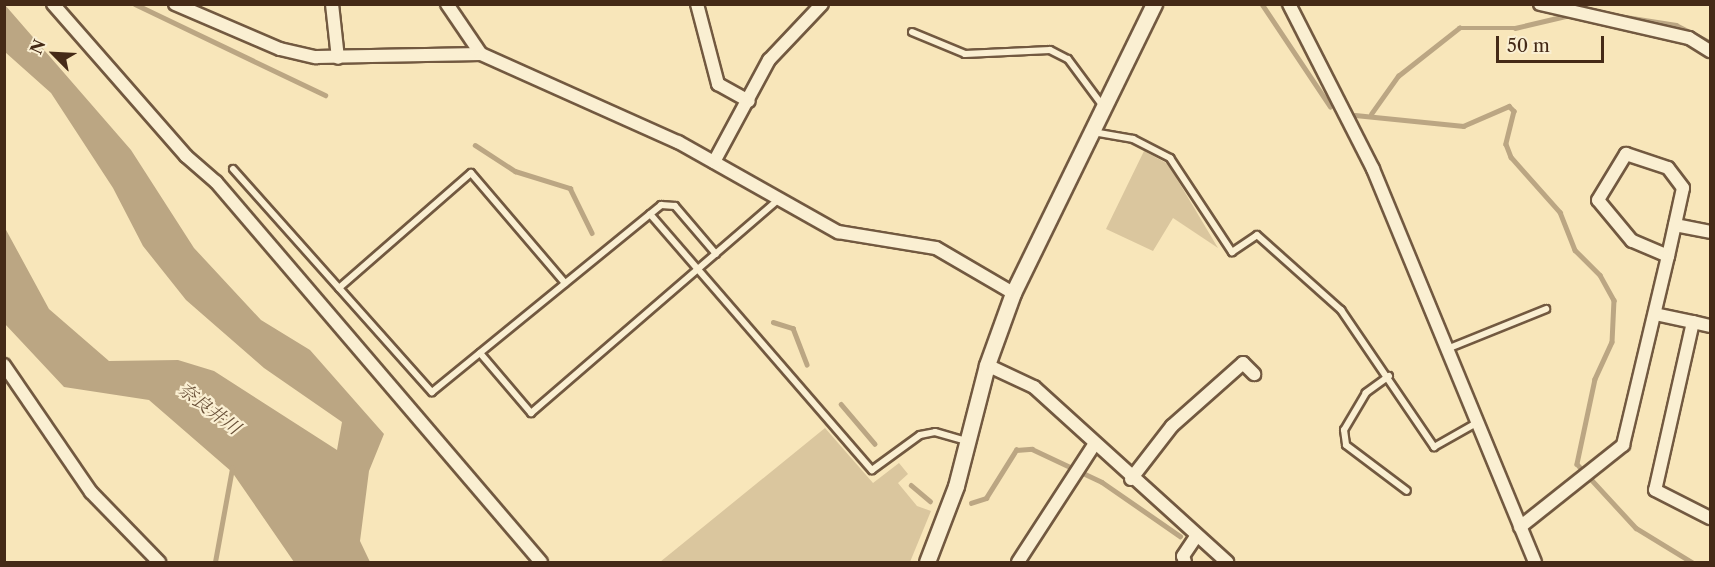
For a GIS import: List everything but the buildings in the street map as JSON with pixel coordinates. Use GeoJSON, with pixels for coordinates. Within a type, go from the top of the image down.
{"type":"FeatureCollection","features":[{"type":"Feature","properties":{"kind":"street"},"geometry":{"type":"LineString","coordinates":[[53,4],[186,156],[216,182],[541,562]]}},
{"type":"Feature","properties":{"kind":"street"},"geometry":{"type":"LineString","coordinates":[[175,4],[280,49],[338,58],[481,54],[714,162],[838,232],[936,248],[1013,293]]}},
{"type":"Feature","properties":{"kind":"street"},"geometry":{"type":"LineString","coordinates":[[332,4],[338,58]]}},
{"type":"Feature","properties":{"kind":"street"},"geometry":{"type":"LineString","coordinates":[[447,4],[481,54]]}},
{"type":"Feature","properties":{"kind":"street"},"geometry":{"type":"LineString","coordinates":[[697,4],[718,84],[749,101]]}},
{"type":"Feature","properties":{"kind":"street"},"geometry":{"type":"LineString","coordinates":[[714,162],[749,101],[769,60],[822,4]]}},
{"type":"Feature","properties":{"kind":"street"},"geometry":{"type":"LineString","coordinates":[[927,562],[968,441],[987,365],[1013,293],[1094,132],[1154,4]]}},
{"type":"Feature","properties":{"kind":"street"},"geometry":{"type":"LineString","coordinates":[[1289,4],[1373,169],[1535,562]]}},
{"type":"Feature","properties":{"kind":"street"},"geometry":{"type":"LineString","coordinates":[[1540,4],[1571,7],[1689,38],[1710,51]]}},
{"type":"Feature","properties":{"kind":"street"},"geometry":{"type":"LineString","coordinates":[[1520,527],[1623,445],[1676,225],[1683,188],[1668,168],[1626,154],[1598,200],[1632,241],[1668,256]]}},
{"type":"Feature","properties":{"kind":"street"},"geometry":{"type":"LineString","coordinates":[[1676,225],[1710,232]]}},
{"type":"Feature","properties":{"kind":"street"},"geometry":{"type":"LineString","coordinates":[[1655,314],[1710,326]]}},
{"type":"Feature","properties":{"kind":"street"},"geometry":{"type":"LineString","coordinates":[[1693,322],[1655,490],[1710,518]]}},
{"type":"Feature","properties":{"kind":"street"},"geometry":{"type":"LineString","coordinates":[[1131,478],[1172,426],[1243,363],[1254,375]]}},
{"type":"Feature","properties":{"kind":"street"},"geometry":{"type":"LineString","coordinates":[[4,365],[91,492],[159,562]]}},
{"type":"Feature","properties":{"kind":"street"},"geometry":{"type":"LineString","coordinates":[[987,365],[1034,387],[1094,445],[1227,562]]}},
{"type":"Feature","properties":{"kind":"street"},"geometry":{"type":"LineString","coordinates":[[1018,562],[1094,445]]}},
{"type":"Feature","properties":{"kind":"street"},"geometry":{"type":"LineString","coordinates":[[1185,562],[1183,556],[1196,537]]}},
{"type":"Feature","properties":{"kind":"lane"},"geometry":{"type":"LineString","coordinates":[[912,32],[965,54],[1050,50],[1068,59],[1104,111]]}},
{"type":"Feature","properties":{"kind":"lane"},"geometry":{"type":"LineString","coordinates":[[1094,132],[1133,139],[1170,159],[1232,252],[1257,235],[1341,310],[1389,376],[1434,447],[1479,422]]}},
{"type":"Feature","properties":{"kind":"lane"},"geometry":{"type":"LineString","coordinates":[[233,169],[432,392],[661,205],[675,206],[716,254]]}},
{"type":"Feature","properties":{"kind":"lane"},"geometry":{"type":"LineString","coordinates":[[339,288],[471,173],[565,283]]}},
{"type":"Feature","properties":{"kind":"lane"},"geometry":{"type":"LineString","coordinates":[[480,353],[531,413],[780,199]]}},
{"type":"Feature","properties":{"kind":"lane"},"geometry":{"type":"LineString","coordinates":[[650,214],[872,470],[920,435],[935,432],[968,441]]}},
{"type":"Feature","properties":{"kind":"lane"},"geometry":{"type":"LineString","coordinates":[[1447,349],[1545,309]]}},
{"type":"Feature","properties":{"kind":"lane"},"geometry":{"type":"LineString","coordinates":[[1389,376],[1366,393],[1344,430],[1346,445],[1407,491]]}},
{"type":"Feature","properties":{"kind":"shaded area"},"geometry":{"type":"Polygon","coordinates":[[[1144,151],[1168,164],[1218,248],[1173,218],[1153,251],[1106,229],[1144,151]]]}},
{"type":"Feature","properties":{"kind":"shaded area"},"geometry":{"type":"Polygon","coordinates":[[[825,428],[873,483],[899,463],[908,474],[898,483],[917,506],[931,511],[910,562],[660,562],[825,428]]]}},
{"type":"Feature","properties":{"kind":"water","name":"奈良井川"},"geometry":{"type":"Polygon","coordinates":[[[5,5],[131,150],[194,248],[261,320],[310,350],[384,434],[369,471],[360,541],[370,562],[294,562],[232,472],[149,400],[64,387],[5,324],[5,228],[49,309],[109,361],[178,360],[214,371],[337,450],[342,422],[264,368],[186,300],[143,246],[113,188],[51,93],[5,52],[5,5]]]}},
{"type":"Feature","properties":{"kind":"waterway"},"geometry":{"type":"LineString","coordinates":[[135,4],[325,95]]}},
{"type":"Feature","properties":{"kind":"waterway"},"geometry":{"type":"LineString","coordinates":[[1262,4],[1330,106]]}},
{"type":"Feature","properties":{"kind":"waterway"},"geometry":{"type":"LineString","coordinates":[[1587,11],[1676,25],[1710,42]]}},
{"type":"Feature","properties":{"kind":"waterway"},"geometry":{"type":"LineString","coordinates":[[1371,114],[1398,76],[1459,28],[1515,28],[1570,15]]}},
{"type":"Feature","properties":{"kind":"waterway"},"geometry":{"type":"LineString","coordinates":[[1355,115],[1463,126],[1509,106],[1514,111],[1506,144],[1511,157],[1560,212],[1575,250],[1600,275],[1614,300],[1612,342],[1595,379],[1577,464],[1636,528],[1692,562]]}},
{"type":"Feature","properties":{"kind":"waterway"},"geometry":{"type":"LineString","coordinates":[[475,145],[515,171],[570,188],[592,233]]}},
{"type":"Feature","properties":{"kind":"waterway"},"geometry":{"type":"LineString","coordinates":[[773,322],[793,328],[807,364]]}},
{"type":"Feature","properties":{"kind":"waterway"},"geometry":{"type":"LineString","coordinates":[[841,404],[875,444]]}},
{"type":"Feature","properties":{"kind":"waterway"},"geometry":{"type":"LineString","coordinates":[[971,503],[986,498],[1016,450],[1032,449],[1102,482],[1180,536]]}},
{"type":"Feature","properties":{"kind":"waterway"},"geometry":{"type":"LineString","coordinates":[[215,562],[232,468]]}},
{"type":"Feature","properties":{"kind":"waterway"},"geometry":{"type":"LineString","coordinates":[[911,485],[930,501]]}}]}
